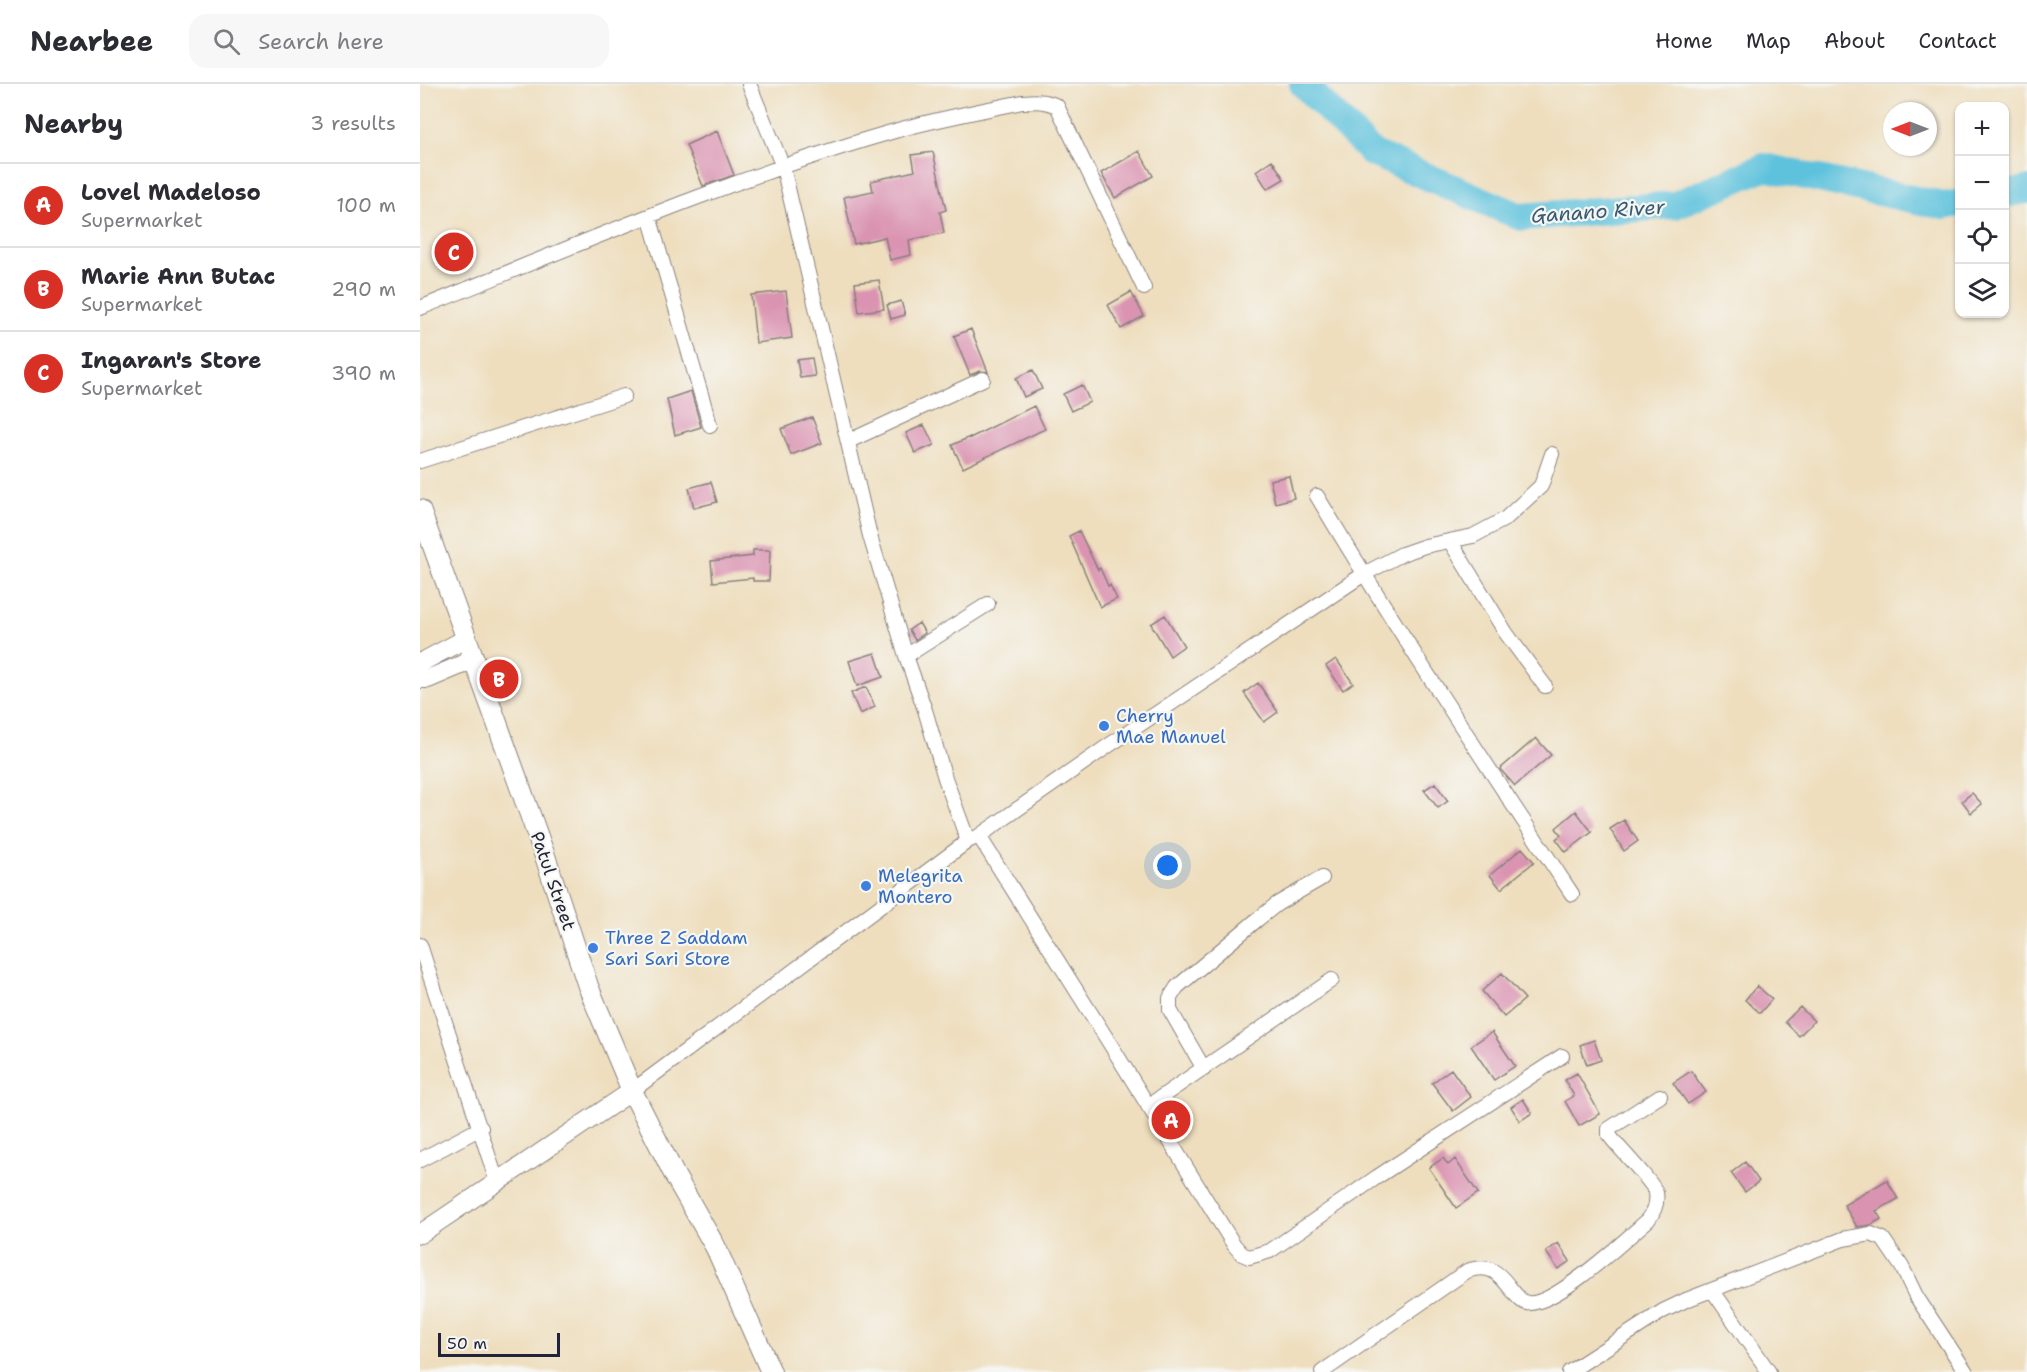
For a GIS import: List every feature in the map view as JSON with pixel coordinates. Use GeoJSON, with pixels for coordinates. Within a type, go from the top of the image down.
{"type":"FeatureCollection","features":[{"type":"Feature","properties":{"kind":"main road","name":"Patul Street"},"geometry":{"type":"LineString","coordinates":[[420,510],[545,856],[588,986],[632,1091],[675,1176],[716,1248],[771,1372]]}},
{"type":"Feature","properties":{"kind":"street"},"geometry":{"type":"LineString","coordinates":[[749,84],[783,167],[870,536],[945,778],[973,839],[1148,1106],[1234,1245],[1242,1254],[1249,1257],[1256,1257],[1270,1251],[1377,1177],[1562,1056]]}},
{"type":"Feature","properties":{"kind":"street"},"geometry":{"type":"LineString","coordinates":[[420,308],[649,216],[783,167],[898,130],[1022,102],[1048,102],[1057,106],[1144,288]]}},
{"type":"Feature","properties":{"kind":"street"},"geometry":{"type":"LineString","coordinates":[[649,216],[710,425]]}},
{"type":"Feature","properties":{"kind":"street"},"geometry":{"type":"LineString","coordinates":[[849,441],[983,379]]}},
{"type":"Feature","properties":{"kind":"street"},"geometry":{"type":"LineString","coordinates":[[420,461],[624,396]]}},
{"type":"Feature","properties":{"kind":"street"},"geometry":{"type":"LineString","coordinates":[[420,1234],[632,1091],[973,839],[1364,574],[1402,554],[1425,546],[1473,536],[1505,519],[1541,486],[1552,454]]}},
{"type":"Feature","properties":{"kind":"street"},"geometry":{"type":"LineString","coordinates":[[1317,496],[1439,693],[1572,894]]}},
{"type":"Feature","properties":{"kind":"street"},"geometry":{"type":"LineString","coordinates":[[1450,541],[1506,633],[1545,686]]}},
{"type":"Feature","properties":{"kind":"street"},"geometry":{"type":"LineString","coordinates":[[906,656],[988,604]]}},
{"type":"Feature","properties":{"kind":"street"},"geometry":{"type":"LineString","coordinates":[[420,663],[467,638]]}},
{"type":"Feature","properties":{"kind":"street"},"geometry":{"type":"LineString","coordinates":[[420,679],[428,679],[475,659]]}},
{"type":"Feature","properties":{"kind":"street"},"geometry":{"type":"LineString","coordinates":[[1204,1069],[1170,1010],[1170,998],[1177,987],[1277,904],[1323,878]]}},
{"type":"Feature","properties":{"kind":"street"},"geometry":{"type":"LineString","coordinates":[[420,945],[497,1182]]}},
{"type":"Feature","properties":{"kind":"street"},"geometry":{"type":"LineString","coordinates":[[1148,1106],[1332,980]]}},
{"type":"Feature","properties":{"kind":"street"},"geometry":{"type":"LineString","coordinates":[[1322,1372],[1467,1271],[1488,1268],[1496,1272],[1522,1302],[1529,1303],[1543,1300],[1583,1276],[1648,1220],[1654,1212],[1657,1202],[1656,1191],[1612,1140],[1609,1129],[1660,1096]]}},
{"type":"Feature","properties":{"kind":"street"},"geometry":{"type":"LineString","coordinates":[[421,1155],[481,1128]]}},
{"type":"Feature","properties":{"kind":"street"},"geometry":{"type":"LineString","coordinates":[[1569,1372],[1663,1311],[1686,1300],[1843,1239],[1863,1234],[1876,1235],[1883,1239],[1916,1296],[1966,1372]]}},
{"type":"Feature","properties":{"kind":"street"},"geometry":{"type":"LineString","coordinates":[[1713,1291],[1769,1372]]}},
{"type":"Feature","properties":{"kind":"building"},"geometry":{"type":"Polygon","coordinates":[[[717,131],[734,175],[703,186],[686,145],[717,131]]]}},
{"type":"Feature","properties":{"kind":"building"},"geometry":{"type":"Polygon","coordinates":[[[1139,151],[1153,176],[1115,198],[1101,173],[1139,151]]]}},
{"type":"Feature","properties":{"kind":"building"},"geometry":{"type":"Polygon","coordinates":[[[933,152],[946,210],[940,212],[944,233],[909,240],[911,255],[890,260],[885,237],[854,244],[844,197],[873,191],[871,181],[915,171],[912,155],[933,152]]]}},
{"type":"Feature","properties":{"kind":"building"},"geometry":{"type":"Polygon","coordinates":[[[1272,160],[1284,179],[1267,189],[1256,171],[1272,160]]]}},
{"type":"Feature","properties":{"kind":"building"},"geometry":{"type":"Polygon","coordinates":[[[879,280],[884,309],[859,312],[855,283],[879,280]]]}},
{"type":"Feature","properties":{"kind":"building"},"geometry":{"type":"Polygon","coordinates":[[[786,291],[792,338],[756,343],[751,295],[786,291]]]}},
{"type":"Feature","properties":{"kind":"building"},"geometry":{"type":"Polygon","coordinates":[[[1131,292],[1144,316],[1121,329],[1108,305],[1131,292]]]}},
{"type":"Feature","properties":{"kind":"building"},"geometry":{"type":"Polygon","coordinates":[[[901,301],[905,315],[891,319],[887,305],[901,301]]]}},
{"type":"Feature","properties":{"kind":"building"},"geometry":{"type":"Polygon","coordinates":[[[971,329],[988,372],[980,371],[970,375],[954,336],[971,329]]]}},
{"type":"Feature","properties":{"kind":"building"},"geometry":{"type":"Polygon","coordinates":[[[812,358],[815,376],[800,378],[797,360],[812,358]]]}},
{"type":"Feature","properties":{"kind":"building"},"geometry":{"type":"Polygon","coordinates":[[[1033,370],[1042,389],[1024,397],[1016,378],[1033,370]]]}},
{"type":"Feature","properties":{"kind":"building"},"geometry":{"type":"Polygon","coordinates":[[[1082,385],[1090,402],[1071,411],[1063,394],[1082,385]]]}},
{"type":"Feature","properties":{"kind":"building"},"geometry":{"type":"Polygon","coordinates":[[[691,391],[701,427],[675,435],[667,399],[691,391]]]}},
{"type":"Feature","properties":{"kind":"building"},"geometry":{"type":"Polygon","coordinates":[[[1034,406],[1045,429],[963,468],[952,445],[1034,406]]]}},
{"type":"Feature","properties":{"kind":"building"},"geometry":{"type":"Polygon","coordinates":[[[812,417],[822,443],[791,455],[781,429],[812,417]]]}},
{"type":"Feature","properties":{"kind":"building"},"geometry":{"type":"Polygon","coordinates":[[[924,425],[934,445],[915,453],[906,433],[924,425]]]}},
{"type":"Feature","properties":{"kind":"building"},"geometry":{"type":"Polygon","coordinates":[[[1289,476],[1294,498],[1275,503],[1270,480],[1289,476]]]}},
{"type":"Feature","properties":{"kind":"building"},"geometry":{"type":"Polygon","coordinates":[[[711,482],[717,502],[694,508],[689,488],[711,482]]]}},
{"type":"Feature","properties":{"kind":"building"},"geometry":{"type":"Polygon","coordinates":[[[1079,531],[1098,570],[1100,568],[1117,599],[1100,607],[1069,536],[1079,531]]]}},
{"type":"Feature","properties":{"kind":"building"},"geometry":{"type":"Polygon","coordinates":[[[753,550],[770,550],[769,581],[753,581],[753,578],[713,582],[711,561],[753,556],[753,550]]]}},
{"type":"Feature","properties":{"kind":"building"},"geometry":{"type":"Polygon","coordinates":[[[1165,615],[1184,646],[1170,656],[1151,624],[1165,615]]]}},
{"type":"Feature","properties":{"kind":"building"},"geometry":{"type":"Polygon","coordinates":[[[919,623],[925,633],[915,640],[909,630],[919,623]]]}},
{"type":"Feature","properties":{"kind":"building"},"geometry":{"type":"Polygon","coordinates":[[[875,653],[883,677],[857,686],[849,661],[875,653]]]}},
{"type":"Feature","properties":{"kind":"building"},"geometry":{"type":"Polygon","coordinates":[[[1336,659],[1353,683],[1343,690],[1326,666],[1336,659]]]}},
{"type":"Feature","properties":{"kind":"building"},"geometry":{"type":"Polygon","coordinates":[[[1258,683],[1278,712],[1264,722],[1244,693],[1258,683]]]}},
{"type":"Feature","properties":{"kind":"building"},"geometry":{"type":"Polygon","coordinates":[[[866,687],[875,707],[860,714],[851,693],[866,687]]]}},
{"type":"Feature","properties":{"kind":"building"},"geometry":{"type":"Polygon","coordinates":[[[1536,738],[1551,755],[1515,786],[1500,769],[1536,738]]]}},
{"type":"Feature","properties":{"kind":"building"},"geometry":{"type":"Polygon","coordinates":[[[1435,783],[1448,801],[1438,808],[1424,790],[1435,783]]]}},
{"type":"Feature","properties":{"kind":"building"},"geometry":{"type":"Polygon","coordinates":[[[1972,793],[1982,804],[1971,813],[1962,801],[1972,793]]]}},
{"type":"Feature","properties":{"kind":"building"},"geometry":{"type":"Polygon","coordinates":[[[1576,811],[1592,832],[1566,852],[1556,839],[1561,835],[1556,828],[1576,811]]]}},
{"type":"Feature","properties":{"kind":"building"},"geometry":{"type":"Polygon","coordinates":[[[1624,820],[1638,841],[1624,851],[1610,829],[1624,820]]]}},
{"type":"Feature","properties":{"kind":"building"},"geometry":{"type":"Polygon","coordinates":[[[1522,848],[1534,862],[1501,889],[1490,875],[1522,848]]]}},
{"type":"Feature","properties":{"kind":"building"},"geometry":{"type":"Polygon","coordinates":[[[1502,973],[1525,999],[1504,1017],[1482,991],[1502,973]]]}},
{"type":"Feature","properties":{"kind":"building"},"geometry":{"type":"Polygon","coordinates":[[[1757,986],[1772,999],[1760,1013],[1745,1000],[1757,986]]]}},
{"type":"Feature","properties":{"kind":"building"},"geometry":{"type":"Polygon","coordinates":[[[1800,1007],[1814,1021],[1799,1036],[1785,1022],[1800,1007]]]}},
{"type":"Feature","properties":{"kind":"building"},"geometry":{"type":"Polygon","coordinates":[[[1492,1032],[1515,1066],[1494,1080],[1471,1046],[1492,1032]]]}},
{"type":"Feature","properties":{"kind":"building"},"geometry":{"type":"Polygon","coordinates":[[[1594,1040],[1601,1060],[1587,1065],[1580,1045],[1594,1040]]]}},
{"type":"Feature","properties":{"kind":"building"},"geometry":{"type":"Polygon","coordinates":[[[1451,1069],[1471,1097],[1453,1111],[1432,1083],[1451,1069]]]}},
{"type":"Feature","properties":{"kind":"building"},"geometry":{"type":"Polygon","coordinates":[[[1691,1071],[1706,1092],[1688,1104],[1673,1083],[1691,1071]]]}},
{"type":"Feature","properties":{"kind":"building"},"geometry":{"type":"Polygon","coordinates":[[[1577,1073],[1600,1114],[1579,1126],[1565,1101],[1574,1096],[1565,1080],[1577,1073]]]}},
{"type":"Feature","properties":{"kind":"building"},"geometry":{"type":"Polygon","coordinates":[[[1523,1099],[1532,1113],[1520,1121],[1511,1107],[1523,1099]]]}},
{"type":"Feature","properties":{"kind":"building"},"geometry":{"type":"Polygon","coordinates":[[[1443,1158],[1448,1165],[1455,1159],[1478,1193],[1456,1208],[1429,1168],[1443,1158]]]}},
{"type":"Feature","properties":{"kind":"building"},"geometry":{"type":"Polygon","coordinates":[[[1745,1162],[1759,1181],[1745,1192],[1731,1173],[1745,1162]]]}},
{"type":"Feature","properties":{"kind":"building"},"geometry":{"type":"Polygon","coordinates":[[[1887,1180],[1898,1199],[1876,1211],[1881,1219],[1871,1225],[1857,1227],[1844,1205],[1887,1180]]]}},
{"type":"Feature","properties":{"kind":"building"},"geometry":{"type":"Polygon","coordinates":[[[1558,1243],[1570,1261],[1558,1269],[1546,1252],[1558,1243]]]}},
{"type":"Feature","properties":{"kind":"waterway","name":"Ganano River"},"geometry":{"type":"LineString","coordinates":[[1303,84],[1372,153],[1521,217],[1675,205],[1764,167],[1944,206],[1955,204]]}},
{"type":"Feature","properties":{"kind":"waterway","name":"Ganano River"},"geometry":{"type":"LineString","coordinates":[[2009,193],[2027,190]]}},
{"type":"Feature","properties":{"kind":"place","name":"Ingaran's Store"},"geometry":{"type":"Point","coordinates":[454,252]}},
{"type":"Feature","properties":{"kind":"place","name":"Marie Ann Butac"},"geometry":{"type":"Point","coordinates":[499,679]}},
{"type":"Feature","properties":{"kind":"place","name":"Cherry Mae Manuel"},"geometry":{"type":"Point","coordinates":[1104,726]}},
{"type":"Feature","properties":{"kind":"place","name":"Melegrita Montero"},"geometry":{"type":"Point","coordinates":[866,886]}},
{"type":"Feature","properties":{"kind":"place","name":"Three Z Saddam Sari Sari Store"},"geometry":{"type":"Point","coordinates":[593,948]}},
{"type":"Feature","properties":{"kind":"place","name":"Lovel Madeloso"},"geometry":{"type":"Point","coordinates":[1171,1120]}}]}
